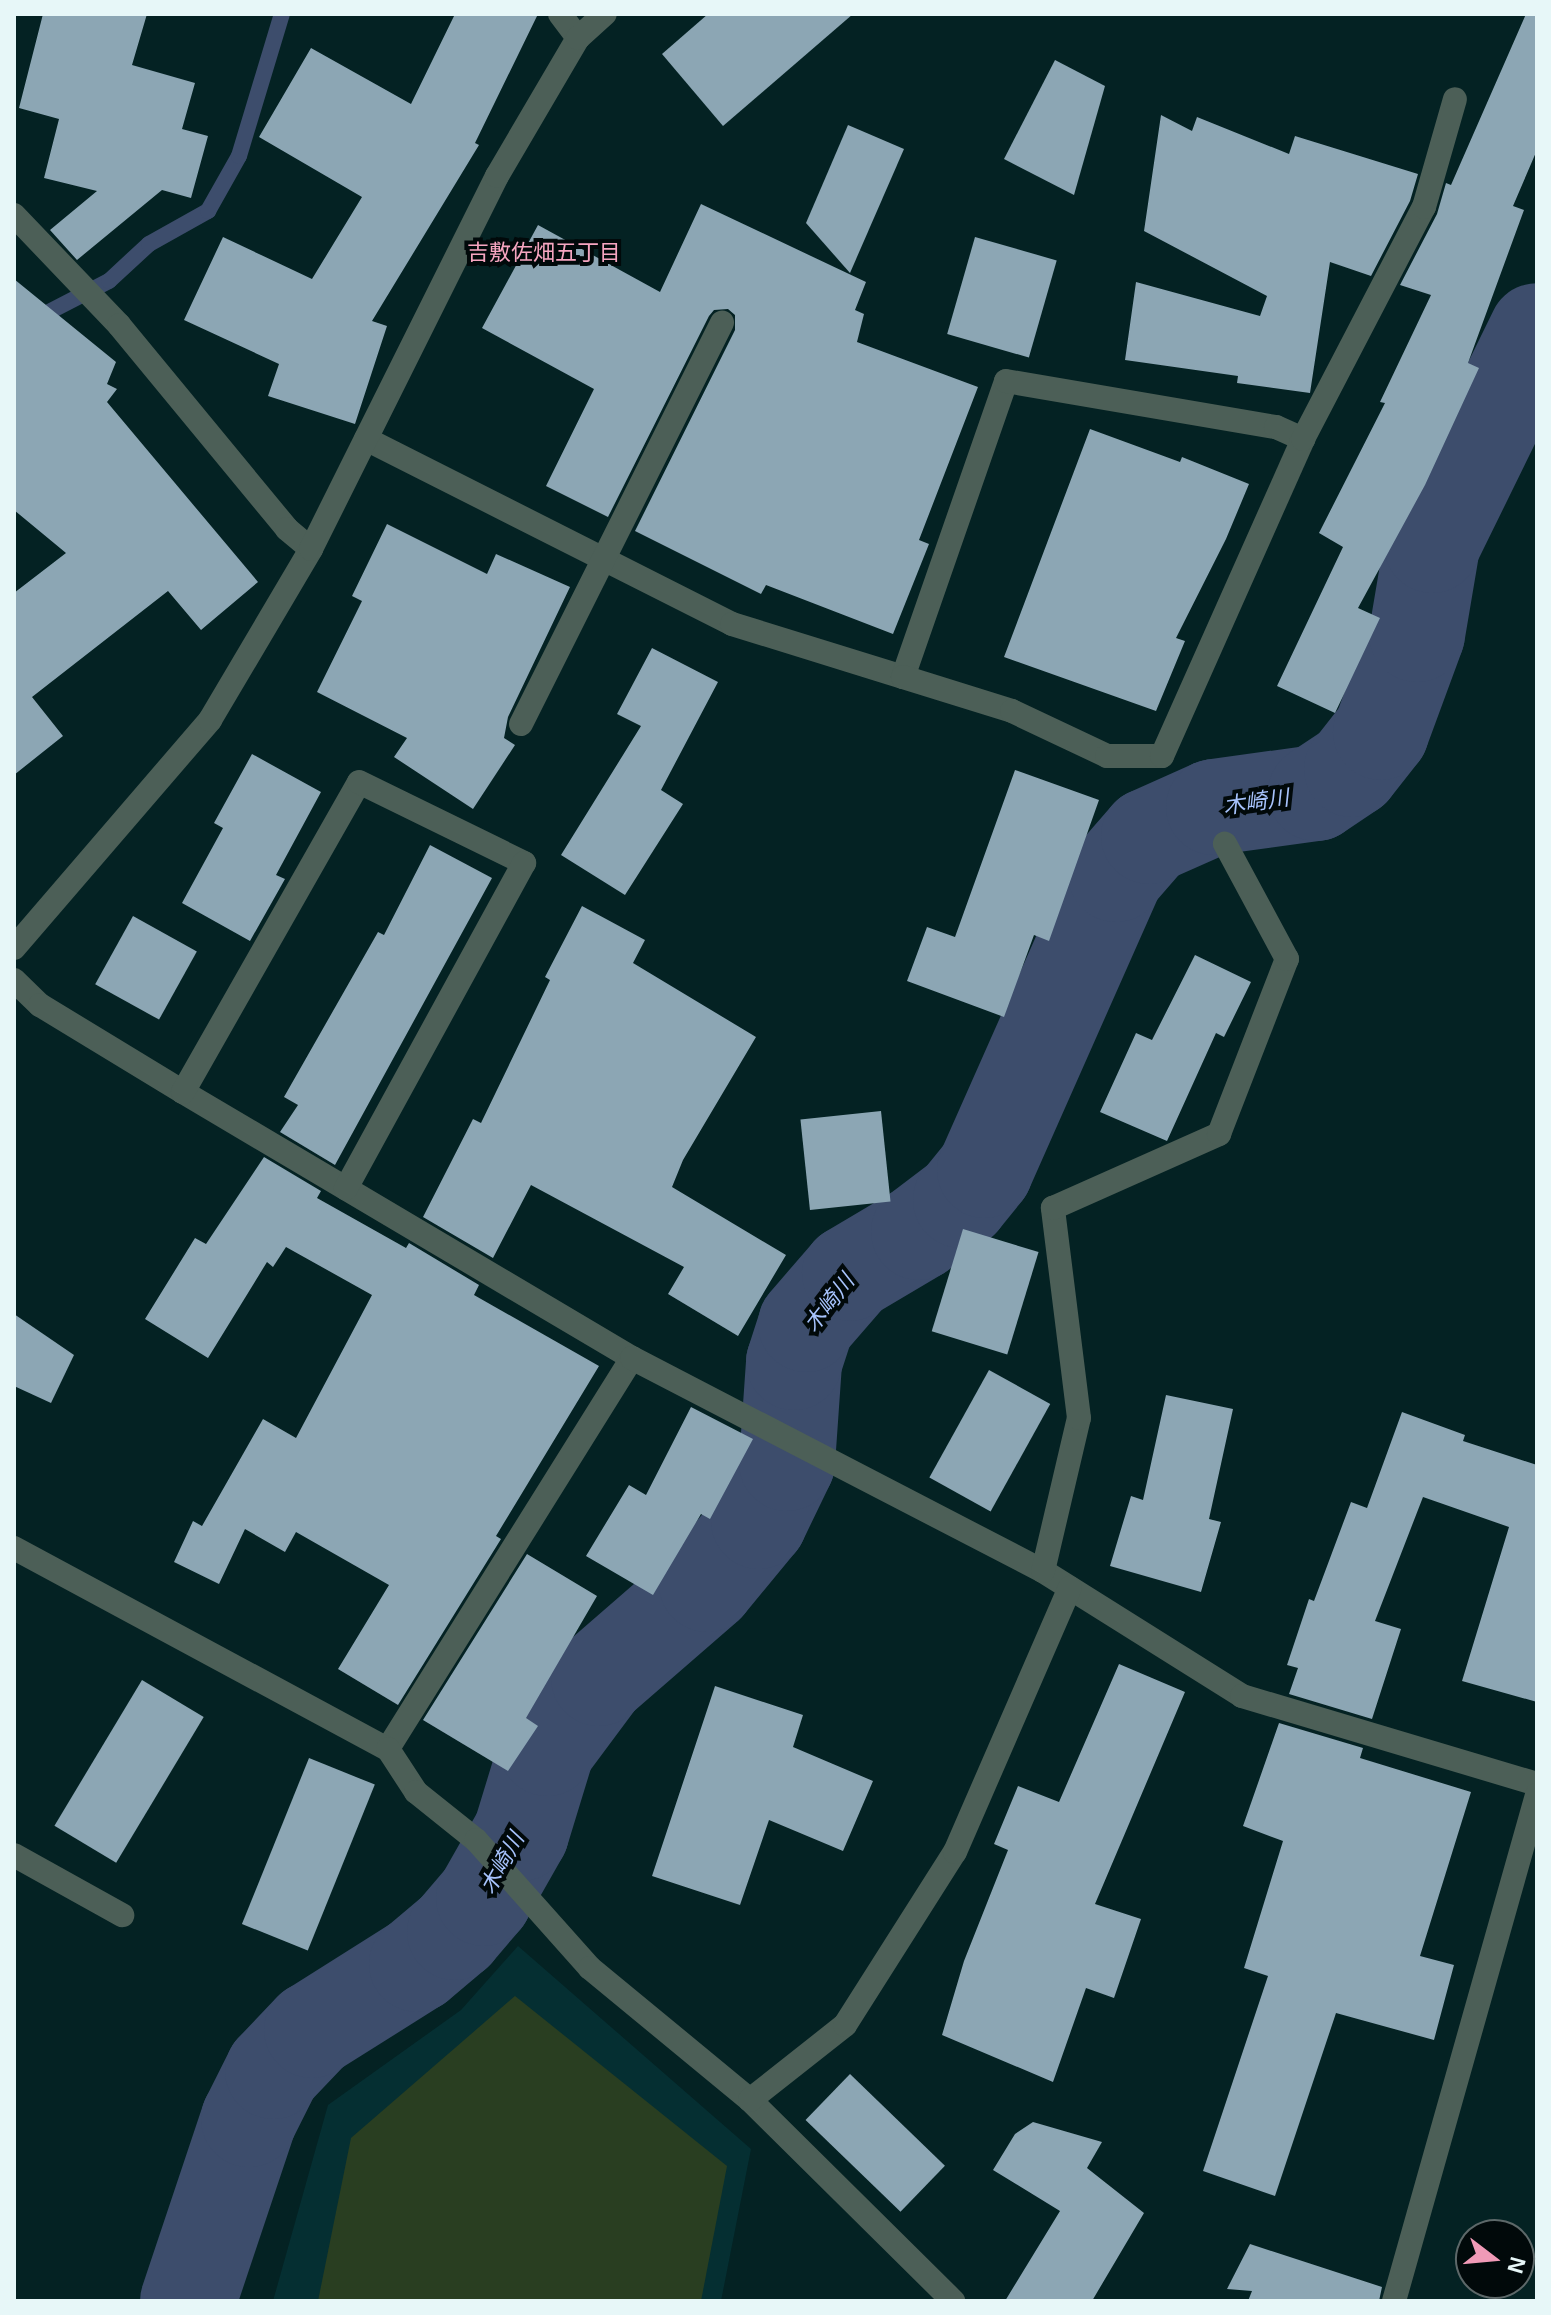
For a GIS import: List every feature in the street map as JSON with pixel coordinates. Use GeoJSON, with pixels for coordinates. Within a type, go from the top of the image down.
{"type":"FeatureCollection","features":[{"type":"Feature","properties":{"kind":"street"},"geometry":{"type":"LineString","coordinates":[[560,14],[578,38]]}},
{"type":"Feature","properties":{"kind":"street"},"geometry":{"type":"LineString","coordinates":[[14,948],[210,720],[311,549],[497,176],[578,38],[605,14]]}},
{"type":"Feature","properties":{"kind":"street"},"geometry":{"type":"LineString","coordinates":[[366,439],[732,624],[1012,711],[1107,756],[1162,756],[1303,439],[1424,207],[1455,99]]}},
{"type":"Feature","properties":{"kind":"street"},"geometry":{"type":"LineString","coordinates":[[14,215],[119,325],[287,529],[311,549]]}},
{"type":"Feature","properties":{"kind":"street"},"geometry":{"type":"LineString","coordinates":[[521,724],[722,323]]}},
{"type":"Feature","properties":{"kind":"street"},"geometry":{"type":"LineString","coordinates":[[903,677],[1006,381],[1276,427],[1303,439]]}},
{"type":"Feature","properties":{"kind":"street"},"geometry":{"type":"LineString","coordinates":[[183,1092],[359,782],[524,863],[346,1188]]}},
{"type":"Feature","properties":{"kind":"street"},"geometry":{"type":"LineString","coordinates":[[1043,1571],[1079,1418],[1053,1208],[1219,1134],[1287,959],[1225,844]]}},
{"type":"Feature","properties":{"kind":"street"},"geometry":{"type":"LineString","coordinates":[[14,980],[40,1005],[632,1358],[1043,1571],[1242,1696],[1537,1784]]}},
{"type":"Feature","properties":{"kind":"street"},"geometry":{"type":"LineString","coordinates":[[388,1749],[632,1358]]}},
{"type":"Feature","properties":{"kind":"street"},"geometry":{"type":"LineString","coordinates":[[14,1548],[388,1749],[416,1792],[476,1840],[590,1968],[750,2100],[953,2301]]}},
{"type":"Feature","properties":{"kind":"street"},"geometry":{"type":"LineString","coordinates":[[750,2100],[845,2025],[955,1852],[1070,1588]]}},
{"type":"Feature","properties":{"kind":"street"},"geometry":{"type":"LineString","coordinates":[[1394,2301],[1537,1795]]}},
{"type":"Feature","properties":{"kind":"street"},"geometry":{"type":"LineString","coordinates":[[14,1855],[122,1915]]}},
{"type":"Feature","properties":{"kind":"shaded area"},"geometry":{"type":"Polygon","coordinates":[[[518,1946],[751,2149],[721,2301],[273,2301],[328,2105],[461,2010],[518,1946]]]}},
{"type":"Feature","properties":{"kind":"green space"},"geometry":{"type":"Polygon","coordinates":[[[515,1996],[727,2166],[701,2301],[318,2301],[351,2138],[515,1996]]]}},
{"type":"Feature","properties":{"kind":"building"},"geometry":{"type":"Polygon","coordinates":[[[43,14],[147,14],[132,65],[195,83],[182,129],[208,136],[191,198],[162,190],[77,260],[50,230],[97,191],[44,178],[59,119],[19,108],[43,14]]]}},
{"type":"Feature","properties":{"kind":"building"},"geometry":{"type":"Polygon","coordinates":[[[455,14],[538,14],[475,143],[479,145],[372,321],[387,326],[355,424],[268,396],[279,364],[184,320],[223,237],[312,279],[362,197],[259,137],[311,48],[411,104],[455,14]]]}},
{"type":"Feature","properties":{"kind":"building"},"geometry":{"type":"Polygon","coordinates":[[[708,14],[853,14],[723,126],[662,54],[708,14]]]}},
{"type":"Feature","properties":{"kind":"building"},"geometry":{"type":"Polygon","coordinates":[[[1526,14],[1537,14],[1537,150],[1513,206],[1524,210],[1468,363],[1479,368],[1425,485],[1358,608],[1380,618],[1335,713],[1277,686],[1343,547],[1319,533],[1385,403],[1380,402],[1431,295],[1400,285],[1437,214],[1446,183],[1451,185],[1526,14]]]}},
{"type":"Feature","properties":{"kind":"building"},"geometry":{"type":"Polygon","coordinates":[[[1055,60],[1105,86],[1074,195],[1004,159],[1055,60]]]}},
{"type":"Feature","properties":{"kind":"building"},"geometry":{"type":"Polygon","coordinates":[[[1161,115],[1192,131],[1197,117],[1289,154],[1295,136],[1418,174],[1410,201],[1371,276],[1330,262],[1310,393],[1237,383],[1238,376],[1125,360],[1136,282],[1260,316],[1267,296],[1144,231],[1161,115]]]}},
{"type":"Feature","properties":{"kind":"building"},"geometry":{"type":"Polygon","coordinates":[[[848,125],[904,149],[850,273],[806,223],[848,125]]]}},
{"type":"Feature","properties":{"kind":"building"},"geometry":{"type":"Polygon","coordinates":[[[701,204],[866,282],[855,310],[864,314],[857,342],[978,387],[919,540],[929,544],[893,634],[766,585],[761,594],[635,531],[735,330],[735,315],[728,309],[714,310],[709,316],[608,517],[546,486],[594,389],[482,328],[538,225],[660,292],[701,204]]]}},
{"type":"Feature","properties":{"kind":"building"},"geometry":{"type":"Polygon","coordinates":[[[975,237],[1057,260],[1029,358],[947,334],[975,237]]]}},
{"type":"Feature","properties":{"kind":"building"},"geometry":{"type":"Polygon","coordinates":[[[14,279],[116,362],[107,384],[117,389],[107,402],[258,582],[201,630],[168,591],[32,697],[63,736],[14,775],[14,593],[66,553],[14,510],[14,279]]]}},
{"type":"Feature","properties":{"kind":"building"},"geometry":{"type":"Polygon","coordinates":[[[1090,429],[1180,462],[1182,457],[1249,484],[1226,539],[1176,638],[1185,641],[1156,711],[1004,657],[1090,429]]]}},
{"type":"Feature","properties":{"kind":"building"},"geometry":{"type":"Polygon","coordinates":[[[387,524],[487,574],[496,554],[570,587],[508,717],[504,738],[515,745],[473,809],[394,757],[407,738],[317,692],[362,601],[352,596],[387,524]]]}},
{"type":"Feature","properties":{"kind":"building"},"geometry":{"type":"Polygon","coordinates":[[[652,648],[718,682],[661,790],[683,804],[625,895],[561,855],[641,726],[617,714],[652,648]]]}},
{"type":"Feature","properties":{"kind":"building"},"geometry":{"type":"Polygon","coordinates":[[[252,754],[321,792],[276,875],[285,879],[250,941],[182,903],[223,828],[214,823],[252,754]]]}},
{"type":"Feature","properties":{"kind":"building"},"geometry":{"type":"Polygon","coordinates":[[[1015,770],[1099,800],[1049,941],[1034,935],[1004,1017],[907,981],[927,927],[955,937],[1015,770]]]}},
{"type":"Feature","properties":{"kind":"building"},"geometry":{"type":"Polygon","coordinates":[[[430,845],[492,878],[335,1165],[280,1132],[298,1105],[284,1097],[378,932],[384,935],[430,845]]]}},
{"type":"Feature","properties":{"kind":"building"},"geometry":{"type":"Polygon","coordinates":[[[582,906],[645,940],[633,963],[756,1037],[683,1160],[672,1187],[786,1255],[738,1336],[668,1294],[684,1267],[531,1185],[493,1258],[423,1217],[473,1119],[481,1123],[550,980],[545,977],[582,906]]]}},
{"type":"Feature","properties":{"kind":"building"},"geometry":{"type":"Polygon","coordinates":[[[133,916],[197,951],[159,1020],[95,984],[133,916]]]}},
{"type":"Feature","properties":{"kind":"building"},"geometry":{"type":"Polygon","coordinates":[[[1195,955],[1251,982],[1224,1037],[1216,1033],[1167,1141],[1100,1112],[1136,1033],[1152,1040],[1195,955]]]}},
{"type":"Feature","properties":{"kind":"building"},"geometry":{"type":"Polygon","coordinates":[[[881,1111],[891,1202],[810,1210],[800,1119],[881,1111]]]}},
{"type":"Feature","properties":{"kind":"building"},"geometry":{"type":"Polygon","coordinates":[[[264,1157],[321,1191],[317,1198],[406,1248],[409,1243],[479,1285],[474,1295],[599,1366],[496,1536],[501,1539],[398,1705],[338,1669],[389,1585],[296,1532],[285,1552],[245,1529],[219,1584],[174,1562],[193,1521],[202,1526],[263,1419],[296,1438],[372,1295],[286,1247],[273,1267],[267,1262],[208,1358],[145,1319],[195,1238],[206,1244],[264,1157]]]}},
{"type":"Feature","properties":{"kind":"building"},"geometry":{"type":"Polygon","coordinates":[[[963,1229],[1039,1252],[1007,1354],[932,1331],[963,1229]]]}},
{"type":"Feature","properties":{"kind":"building"},"geometry":{"type":"Polygon","coordinates":[[[14,1314],[74,1355],[51,1403],[14,1386],[14,1314]]]}},
{"type":"Feature","properties":{"kind":"building"},"geometry":{"type":"Polygon","coordinates":[[[989,1370],[1050,1404],[991,1512],[929,1478],[989,1370]]]}},
{"type":"Feature","properties":{"kind":"building"},"geometry":{"type":"Polygon","coordinates":[[[1166,1395],[1233,1409],[1209,1519],[1221,1522],[1201,1592],[1110,1566],[1131,1496],[1143,1500],[1166,1395]]]}},
{"type":"Feature","properties":{"kind":"building"},"geometry":{"type":"Polygon","coordinates":[[[691,1407],[753,1439],[710,1519],[701,1514],[653,1595],[586,1556],[629,1485],[646,1495],[691,1407]]]}},
{"type":"Feature","properties":{"kind":"building"},"geometry":{"type":"Polygon","coordinates":[[[1402,1412],[1465,1435],[1463,1441],[1537,1465],[1537,1702],[1462,1681],[1509,1527],[1423,1497],[1375,1621],[1401,1629],[1372,1719],[1289,1694],[1298,1668],[1287,1665],[1309,1599],[1314,1601],[1351,1502],[1367,1508],[1402,1412]]]}},
{"type":"Feature","properties":{"kind":"building"},"geometry":{"type":"Polygon","coordinates":[[[527,1554],[597,1596],[526,1718],[538,1726],[508,1771],[423,1720],[527,1554]]]}},
{"type":"Feature","properties":{"kind":"building"},"geometry":{"type":"Polygon","coordinates":[[[1119,1664],[1185,1692],[1095,1904],[1141,1919],[1114,1998],[1086,1988],[1053,2082],[942,2035],[964,1961],[1008,1850],[994,1844],[1018,1786],[1059,1802],[1119,1664]]]}},
{"type":"Feature","properties":{"kind":"building"},"geometry":{"type":"Polygon","coordinates":[[[142,1680],[204,1717],[116,1863],[54,1826],[142,1680]]]}},
{"type":"Feature","properties":{"kind":"building"},"geometry":{"type":"Polygon","coordinates":[[[715,1686],[803,1715],[793,1747],[873,1781],[843,1851],[769,1820],[740,1905],[652,1876],[715,1686]]]}},
{"type":"Feature","properties":{"kind":"building"},"geometry":{"type":"Polygon","coordinates":[[[1279,1723],[1363,1748],[1360,1758],[1471,1792],[1420,1956],[1454,1965],[1434,2040],[1336,2013],[1275,2196],[1203,2171],[1268,1976],[1244,1968],[1283,1841],[1243,1826],[1279,1723]]]}},
{"type":"Feature","properties":{"kind":"building"},"geometry":{"type":"Polygon","coordinates":[[[309,1758],[375,1785],[308,1951],[242,1924],[309,1758]]]}},
{"type":"Feature","properties":{"kind":"building"},"geometry":{"type":"Polygon","coordinates":[[[850,2074],[945,2166],[900,2212],[806,2120],[850,2074]]]}},
{"type":"Feature","properties":{"kind":"building"},"geometry":{"type":"Polygon","coordinates":[[[1033,2122],[1102,2142],[1087,2168],[1144,2213],[1092,2301],[1005,2301],[1060,2211],[993,2170],[1015,2134],[1033,2122]]]}},
{"type":"Feature","properties":{"kind":"building"},"geometry":{"type":"Polygon","coordinates":[[[1250,2244],[1382,2287],[1379,2301],[1248,2301],[1252,2291],[1227,2289],[1250,2244]]]}},
{"type":"Feature","properties":{"kind":"waterway"},"geometry":{"type":"LineString","coordinates":[[14,330],[109,281],[149,244],[208,211],[239,156],[282,14]]}},
{"type":"Feature","properties":{"kind":"waterway","name":"木崎川"},"geometry":{"type":"LineString","coordinates":[[188,2301],[249,2119],[273,2071],[312,2030],[417,1964],[455,1932],[484,1898],[521,1833],[547,1748],[599,1678],[707,1584],[759,1521],[787,1463],[794,1362],[806,1324],[850,1273],[919,1232],[961,1200],[985,1170],[1116,874],[1149,836],[1214,807],[1316,793],[1352,769],[1381,732],[1417,634],[1432,545],[1537,331]]}},
{"type":"Feature","properties":{"kind":"district","name":"吉敷佐畑五丁目"},"geometry":{"type":"Point","coordinates":[544,253]}}]}
